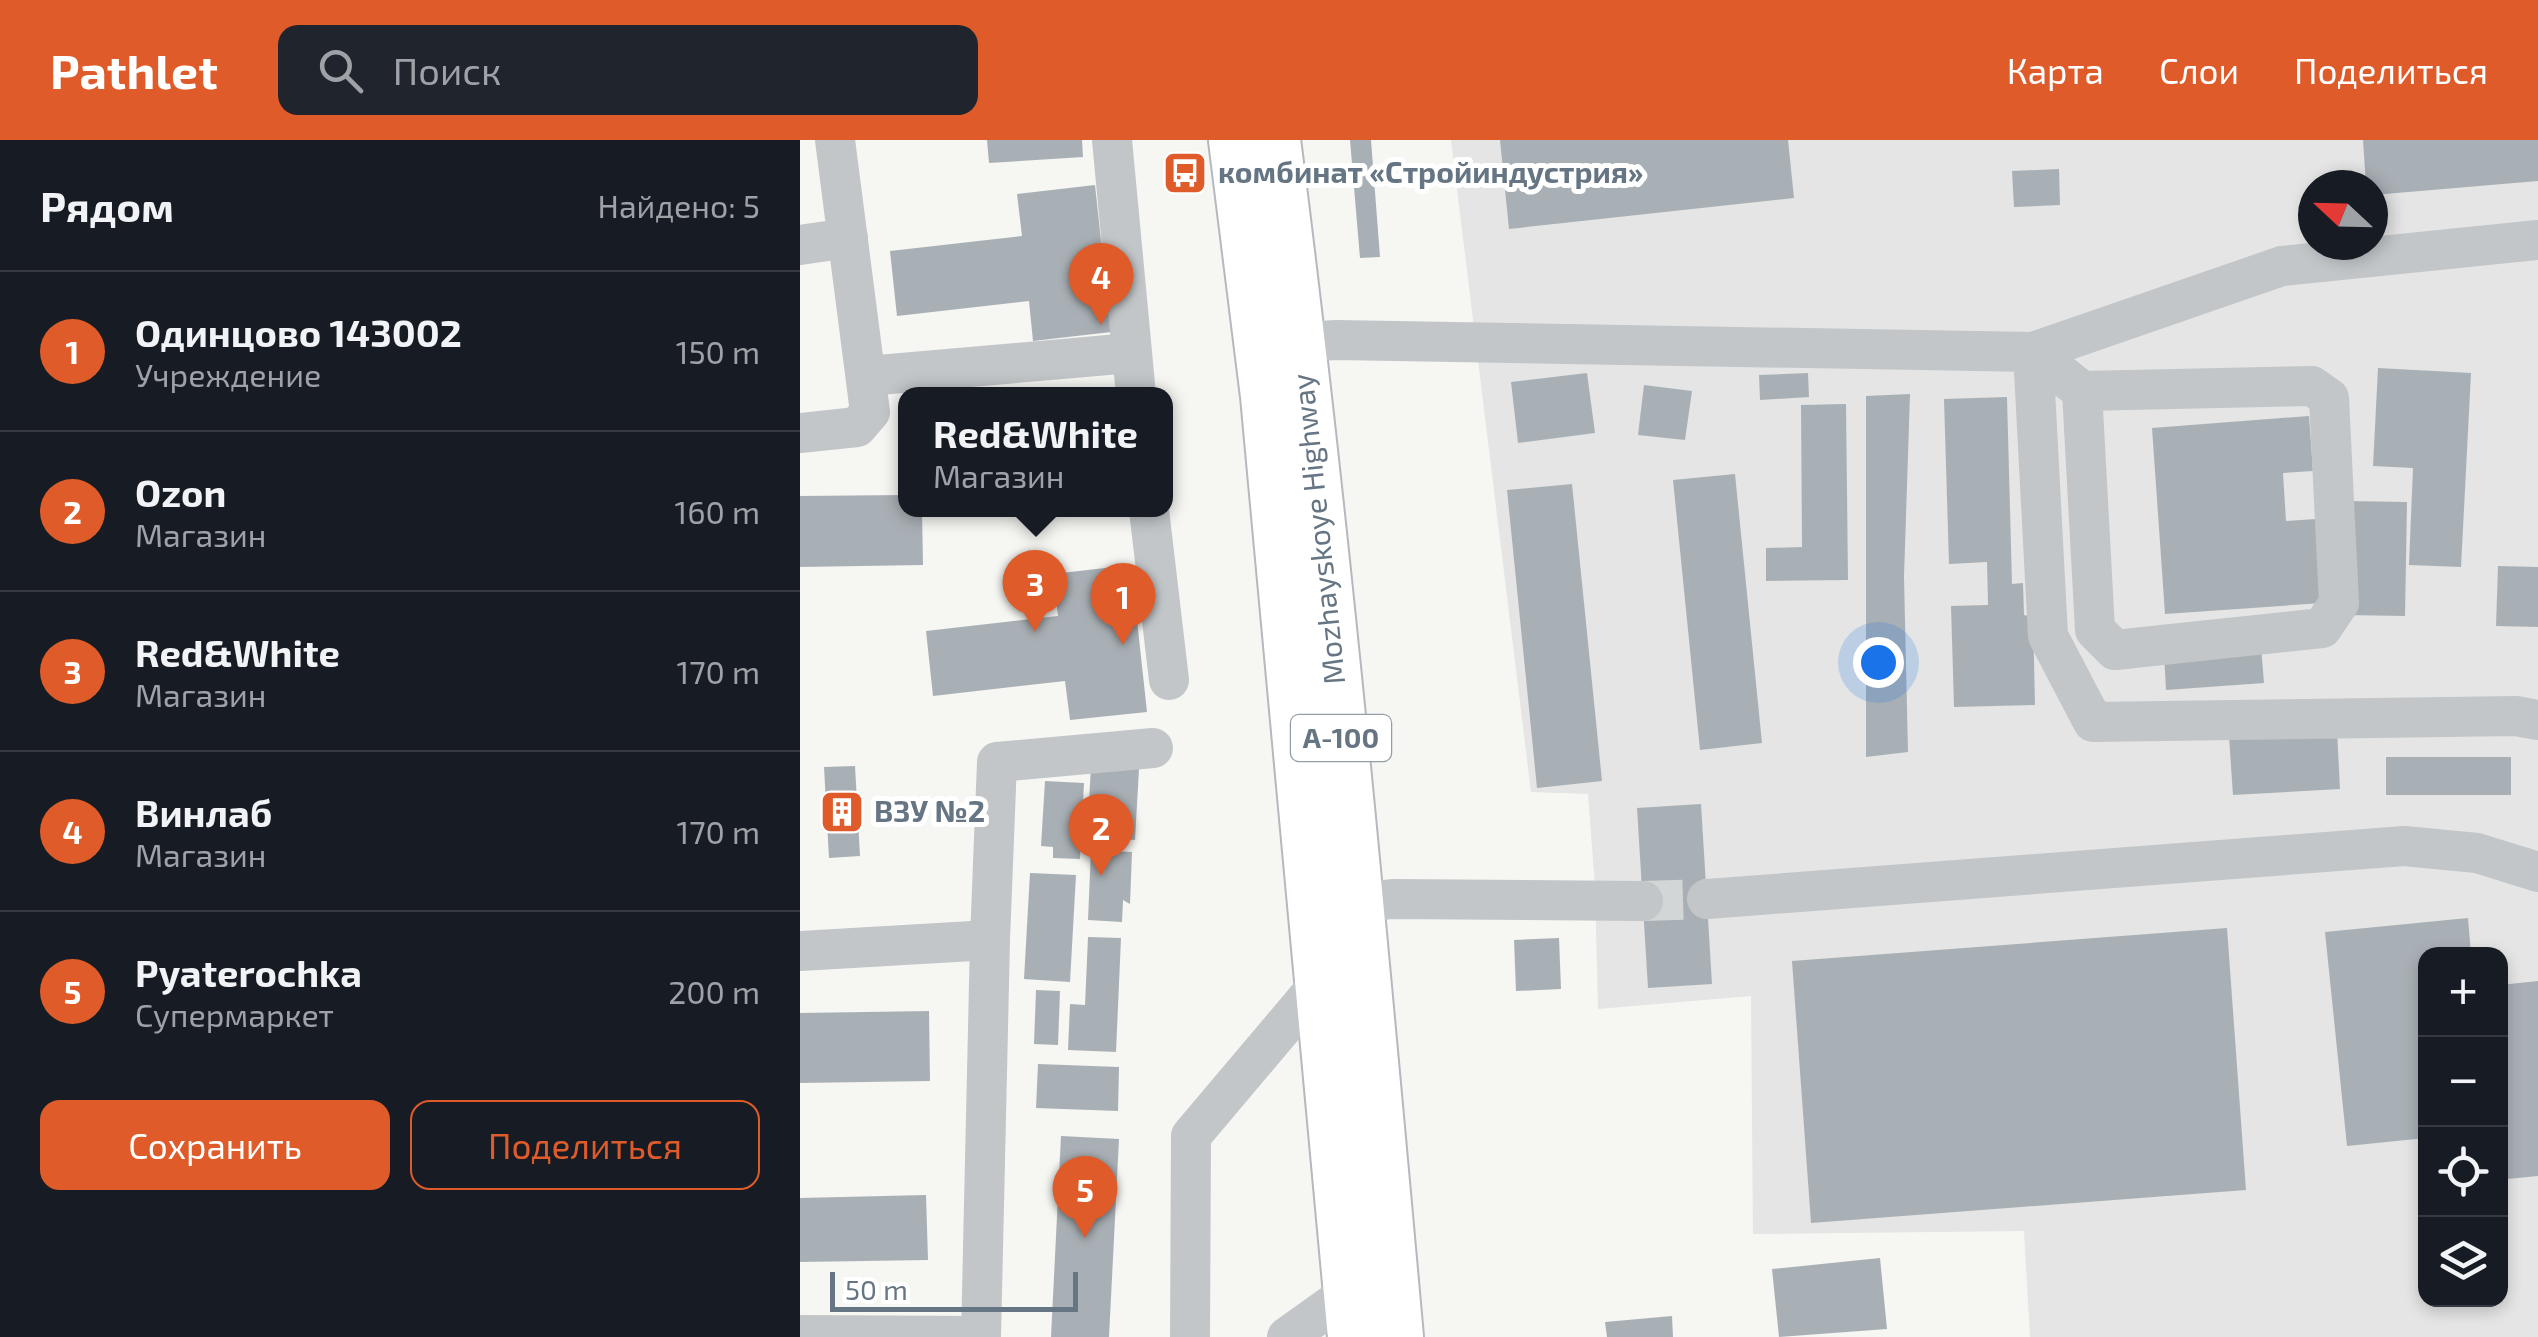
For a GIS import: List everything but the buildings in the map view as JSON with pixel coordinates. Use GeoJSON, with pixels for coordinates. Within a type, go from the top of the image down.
{"type":"FeatureCollection","features":[{"type":"Feature","properties":{"kind":"main road","name":"Mozhayskoye Highway"},"geometry":{"type":"LineString","coordinates":[[1235,140],[1268,416],[1352,1314]]}},
{"type":"Feature","properties":{"kind":"main road","name":"Mozhayskoye Highway"},"geometry":{"type":"LineString","coordinates":[[1274,140],[1300,342],[1358,903],[1397,1337]]}},
{"type":"Feature","properties":{"kind":"lane"},"geometry":{"type":"LineString","coordinates":[[800,433],[848,430],[865,421],[871,401],[835,140]]}},
{"type":"Feature","properties":{"kind":"lane"},"geometry":{"type":"LineString","coordinates":[[1112,140],[1135,387]]}},
{"type":"Feature","properties":{"kind":"lane"},"geometry":{"type":"LineString","coordinates":[[800,246],[848,238]]}},
{"type":"Feature","properties":{"kind":"lane"},"geometry":{"type":"LineString","coordinates":[[1300,342],[2033,352],[2282,266],[2538,240]]}},
{"type":"Feature","properties":{"kind":"lane"},"geometry":{"type":"LineString","coordinates":[[2033,352],[2082,392],[2312,386],[2330,398],[2338,603],[2322,628],[2115,650],[2095,630],[2082,392]]}},
{"type":"Feature","properties":{"kind":"lane"},"geometry":{"type":"LineString","coordinates":[[2033,352],[2048,636],[2093,722],[2516,716],[2538,720]]}},
{"type":"Feature","properties":{"kind":"lane"},"geometry":{"type":"LineString","coordinates":[[867,376],[1131,353]]}},
{"type":"Feature","properties":{"kind":"lane"},"geometry":{"type":"LineString","coordinates":[[1150,517],[1169,680]]}},
{"type":"Feature","properties":{"kind":"lane"},"geometry":{"type":"LineString","coordinates":[[800,1335],[981,1337],[998,762],[1153,748]]}},
{"type":"Feature","properties":{"kind":"lane"},"geometry":{"type":"LineString","coordinates":[[1707,899],[2404,846],[2477,853],[2538,872]]}},
{"type":"Feature","properties":{"kind":"lane"},"geometry":{"type":"LineString","coordinates":[[1358,903],[1392,899],[1642,900]]}},
{"type":"Feature","properties":{"kind":"lane"},"geometry":{"type":"LineString","coordinates":[[800,951],[990,940]]}},
{"type":"Feature","properties":{"kind":"lane"},"geometry":{"type":"LineString","coordinates":[[1190,1337],[1190,1136],[1320,982]]}},
{"type":"Feature","properties":{"kind":"lane"},"geometry":{"type":"LineString","coordinates":[[1288,1337],[1352,1314]]}},
{"type":"Feature","properties":{"kind":"shaded area"},"geometry":{"type":"Polygon","coordinates":[[[1451,140],[2538,140],[2538,1337],[2030,1337],[2024,1231],[1753,1234],[1751,996],[1598,1009],[1588,794],[1531,792],[1451,140]]]}},
{"type":"Feature","properties":{"kind":"tunnel"},"geometry":{"type":"LineString","coordinates":[[1643,901],[1707,899]]}},
{"type":"Feature","properties":{"kind":"place","name":"комбинат «Стройиндустрия»"},"geometry":{"type":"Point","coordinates":[1185,173]}},
{"type":"Feature","properties":{"kind":"place","name":"Винлаб"},"geometry":{"type":"Point","coordinates":[1101,325]}},
{"type":"Feature","properties":{"kind":"place","name":"Red&White"},"geometry":{"type":"Point","coordinates":[1035,632]}},
{"type":"Feature","properties":{"kind":"place","name":"Одинцово 143002"},"geometry":{"type":"Point","coordinates":[1123,645]}},
{"type":"Feature","properties":{"kind":"place","name":"ВЗУ №2"},"geometry":{"type":"Point","coordinates":[842,812]}},
{"type":"Feature","properties":{"kind":"place","name":"Ozon"},"geometry":{"type":"Point","coordinates":[1101,876]}},
{"type":"Feature","properties":{"kind":"place","name":"Pyaterochka"},"geometry":{"type":"Point","coordinates":[1085,1238]}}]}
